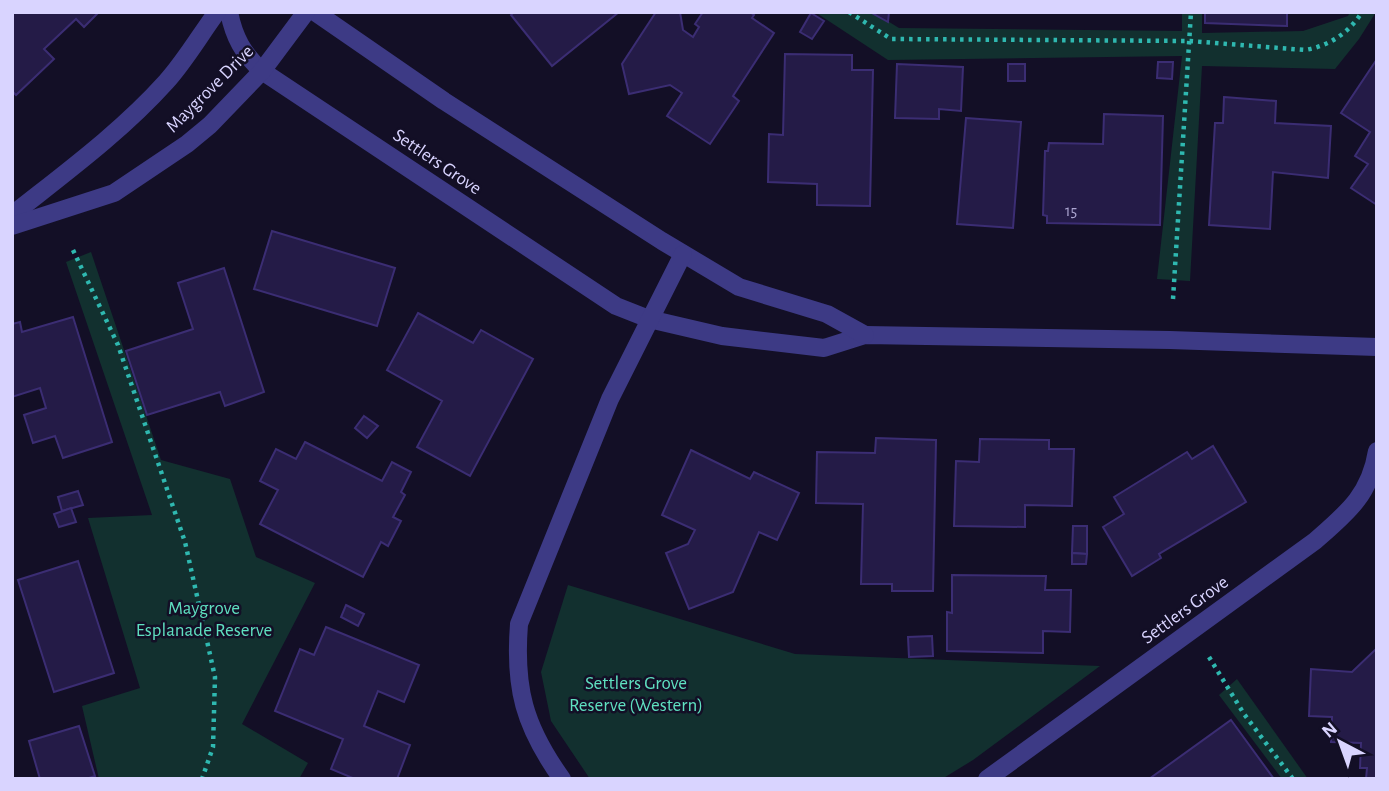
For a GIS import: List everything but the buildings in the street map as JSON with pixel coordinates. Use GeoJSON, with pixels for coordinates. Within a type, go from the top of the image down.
{"type":"FeatureCollection","features":[{"type":"Feature","properties":{"kind":"street","name":"Maygrove Drive"},"geometry":{"type":"LineString","coordinates":[[12,215],[136,112],[167,80],[217,12]]}},
{"type":"Feature","properties":{"kind":"street","name":"Settlers Grove"},"geometry":{"type":"LineString","coordinates":[[229,12],[237,42],[248,58],[262,71],[616,306],[649,319],[722,336],[824,348],[865,335],[1170,340],[1377,347]]}},
{"type":"Feature","properties":{"kind":"street","name":"Maygrove Drive"},"geometry":{"type":"LineString","coordinates":[[12,226],[114,193],[187,144],[262,71],[306,12]]}},
{"type":"Feature","properties":{"kind":"street","name":"Settlers Grove"},"geometry":{"type":"LineString","coordinates":[[315,12],[444,101],[739,287],[827,314],[865,335]]}},
{"type":"Feature","properties":{"kind":"street"},"geometry":{"type":"LineString","coordinates":[[562,779],[537,741],[522,702],[516,660],[519,624],[610,398],[683,254]]}},
{"type":"Feature","properties":{"kind":"street","name":"Settlers Grove"},"geometry":{"type":"LineString","coordinates":[[987,779],[1315,541],[1357,501],[1368,483],[1377,451]]}},
{"type":"Feature","properties":{"kind":"path"},"geometry":{"type":"LineString","coordinates":[[849,12],[891,39],[1190,41],[1305,50],[1323,47],[1342,35],[1353,26],[1362,12]]}},
{"type":"Feature","properties":{"kind":"path"},"geometry":{"type":"LineString","coordinates":[[1173,299],[1191,12]]}},
{"type":"Feature","properties":{"kind":"path"},"geometry":{"type":"LineString","coordinates":[[73,250],[118,345],[185,542],[215,677],[213,747],[202,779]]}},
{"type":"Feature","properties":{"kind":"path"},"geometry":{"type":"LineString","coordinates":[[1208,656],[1244,714],[1293,779]]}},
{"type":"Feature","properties":{"kind":"green space"},"geometry":{"type":"Polygon","coordinates":[[[815,12],[873,12],[899,28],[1182,31],[1182,12],[1202,12],[1202,33],[1303,31],[1348,16],[1350,12],[1376,12],[1335,69],[1202,66],[1190,281],[1157,279],[1182,56],[888,60],[815,12]]]}},
{"type":"Feature","properties":{"kind":"green space","name":"Maygrove Esplanade Reserve"},"geometry":{"type":"Polygon","coordinates":[[[91,252],[161,460],[230,479],[256,557],[315,583],[242,724],[308,763],[299,779],[99,779],[82,706],[140,688],[88,518],[152,515],[66,262],[91,252]]]}},
{"type":"Feature","properties":{"kind":"green space","name":"Settlers Grove Reserve (Western)"},"geometry":{"type":"Polygon","coordinates":[[[568,585],[795,654],[1100,666],[973,760],[942,779],[590,779],[551,721],[541,672],[568,585]]]}},
{"type":"Feature","properties":{"kind":"green space"},"geometry":{"type":"Polygon","coordinates":[[[1237,679],[1308,779],[1282,779],[1219,695],[1237,679]]]}}]}
